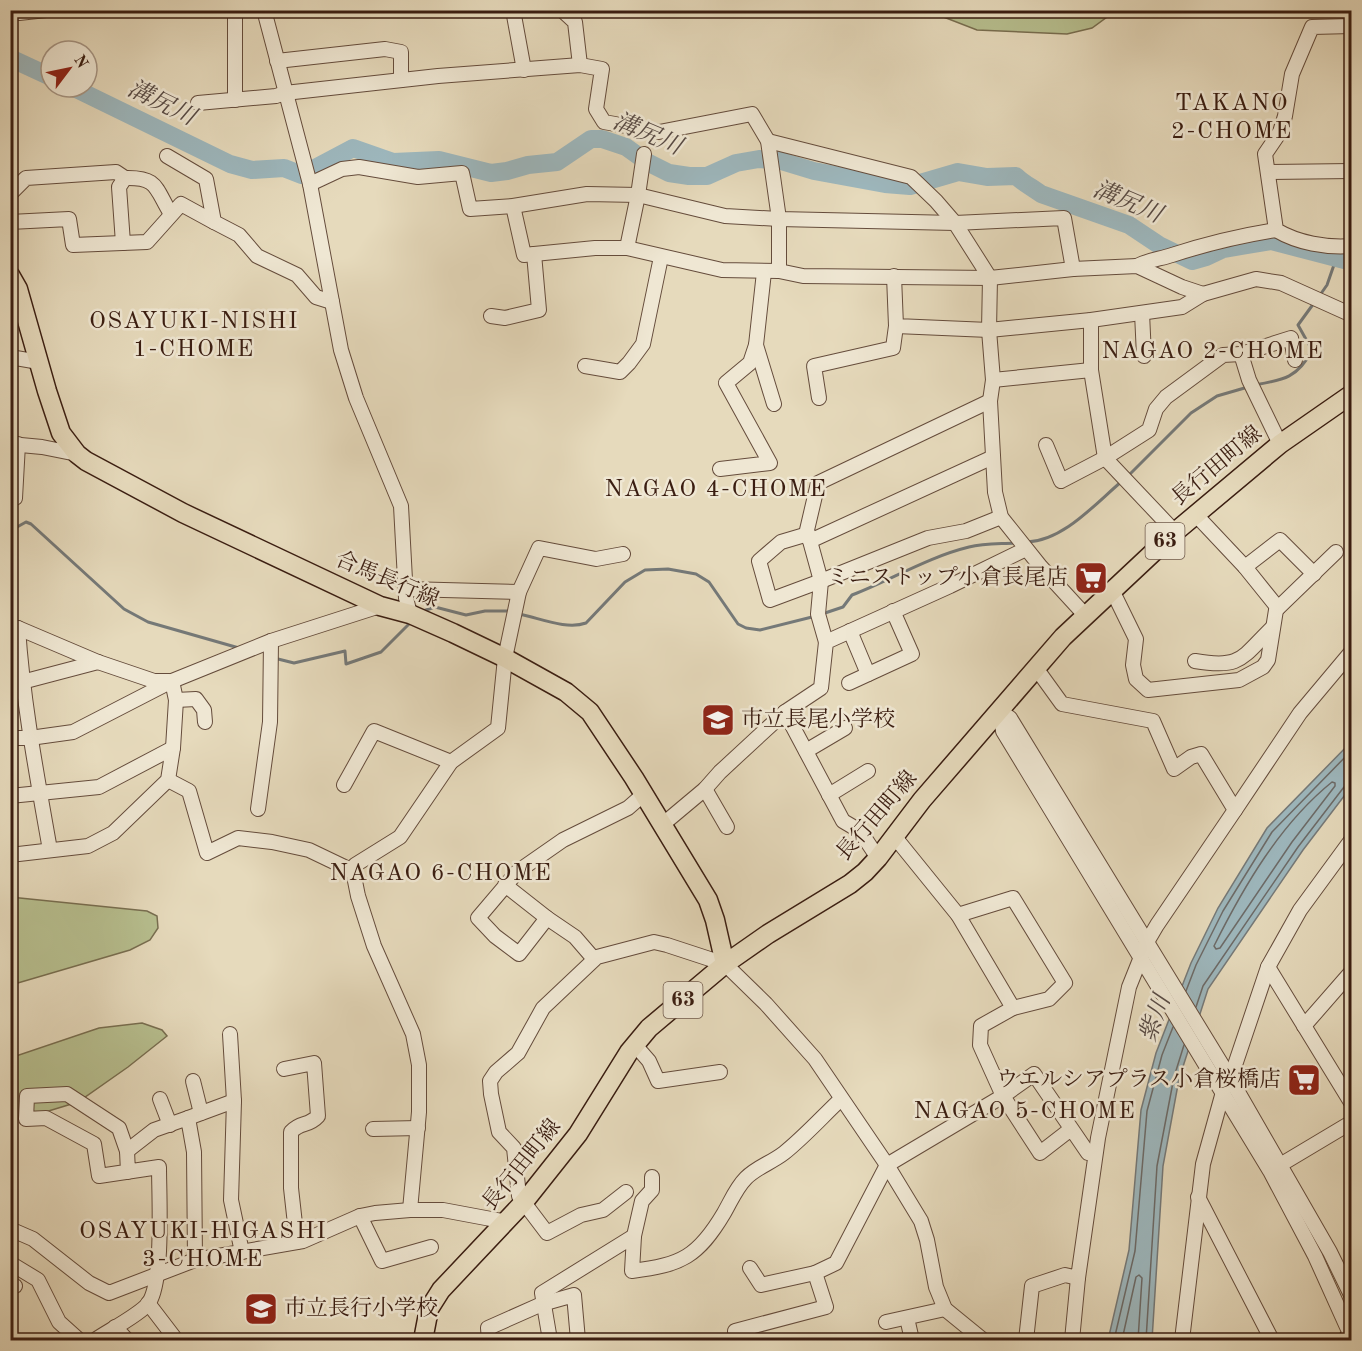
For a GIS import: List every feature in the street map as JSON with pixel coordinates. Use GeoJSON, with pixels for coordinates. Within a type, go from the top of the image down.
{"type":"FeatureCollection","features":[{"type":"Feature","properties":{"kind":"main road","name":"合馬長行線"},"geometry":{"type":"LineString","coordinates":[[10,276],[18,289],[61,433],[77,454],[86,461],[183,513],[380,606],[410,614],[505,658],[566,692],[590,712],[644,794],[708,900],[725,964]]}},
{"type":"Feature","properties":{"kind":"main road","name":"長行田町線"},"geometry":{"type":"LineString","coordinates":[[423,1341],[429,1309],[441,1290],[507,1222],[578,1134],[629,1052],[649,1028],[725,964],[768,934],[850,884],[878,858],[922,800],[1085,615],[1175,532],[1280,444],[1352,394]]}},
{"type":"Feature","properties":{"kind":"street"},"geometry":{"type":"LineString","coordinates":[[10,10],[19,14],[46,10]]}},
{"type":"Feature","properties":{"kind":"street"},"geometry":{"type":"LineString","coordinates":[[235,10],[235,100]]}},
{"type":"Feature","properties":{"kind":"street"},"geometry":{"type":"LineString","coordinates":[[264,10],[310,184],[341,350],[356,399],[401,506],[406,589],[410,614]]}},
{"type":"Feature","properties":{"kind":"street"},"geometry":{"type":"LineString","coordinates":[[513,10],[524,70]]}},
{"type":"Feature","properties":{"kind":"street"},"geometry":{"type":"LineString","coordinates":[[562,10],[575,22],[580,64]]}},
{"type":"Feature","properties":{"kind":"street"},"geometry":{"type":"LineString","coordinates":[[1276,230],[1265,154],[1280,132],[1292,74],[1312,27],[1352,26]]}},
{"type":"Feature","properties":{"kind":"street"},"geometry":{"type":"LineString","coordinates":[[277,61],[385,49],[401,52],[401,80]]}},
{"type":"Feature","properties":{"kind":"street"},"geometry":{"type":"LineString","coordinates":[[198,103],[276,96],[285,93],[401,80],[580,64],[602,69],[596,109],[604,122],[659,132],[752,114],[768,141],[779,219],[780,271]]}},
{"type":"Feature","properties":{"kind":"street"},"geometry":{"type":"LineString","coordinates":[[768,141],[911,177],[955,223],[990,278],[989,330],[993,380],[990,401],[995,492],[1001,517],[1026,549],[1085,615]]}},
{"type":"Feature","properties":{"kind":"street"},"geometry":{"type":"LineString","coordinates":[[627,248],[644,154]]}},
{"type":"Feature","properties":{"kind":"street"},"geometry":{"type":"LineString","coordinates":[[167,156],[206,179],[214,222]]}},
{"type":"Feature","properties":{"kind":"street"},"geometry":{"type":"LineString","coordinates":[[310,184],[342,169],[359,167],[418,177],[462,172],[470,209],[513,206],[587,194],[638,195],[725,216],[779,219],[955,223],[1064,218],[1072,269]]}},
{"type":"Feature","properties":{"kind":"street"},"geometry":{"type":"LineString","coordinates":[[1268,172],[1352,171]]}},
{"type":"Feature","properties":{"kind":"street"},"geometry":{"type":"LineString","coordinates":[[10,194],[26,178],[116,172],[125,178],[142,177],[151,181],[171,214]]}},
{"type":"Feature","properties":{"kind":"street"},"geometry":{"type":"LineString","coordinates":[[123,243],[119,187],[125,178]]}},
{"type":"Feature","properties":{"kind":"street"},"geometry":{"type":"LineString","coordinates":[[10,222],[69,219],[73,245],[147,242],[180,204],[238,235],[257,256],[297,275],[316,297],[332,302]]}},
{"type":"Feature","properties":{"kind":"street"},"geometry":{"type":"LineString","coordinates":[[513,206],[524,255],[595,248],[627,248],[722,270],[780,271],[803,276],[990,278],[1072,269],[1137,266],[1151,259],[1170,256],[1234,236],[1276,230],[1291,239],[1313,244],[1352,246]]}},
{"type":"Feature","properties":{"kind":"street"},"geometry":{"type":"LineString","coordinates":[[491,316],[505,318],[539,310],[534,254]]}},
{"type":"Feature","properties":{"kind":"street"},"geometry":{"type":"LineString","coordinates":[[585,366],[620,372],[643,344],[661,256]]}},
{"type":"Feature","properties":{"kind":"street"},"geometry":{"type":"LineString","coordinates":[[1137,266],[1203,294]]}},
{"type":"Feature","properties":{"kind":"street"},"geometry":{"type":"LineString","coordinates":[[720,469],[770,463],[726,383],[750,363],[756,345],[764,272]]}},
{"type":"Feature","properties":{"kind":"street"},"geometry":{"type":"LineString","coordinates":[[819,398],[814,366],[892,348],[896,326],[894,276]]}},
{"type":"Feature","properties":{"kind":"street"},"geometry":{"type":"LineString","coordinates":[[896,326],[989,330],[1090,320],[1182,307],[1203,294],[1256,279],[1281,283],[1352,315]]}},
{"type":"Feature","properties":{"kind":"street"},"geometry":{"type":"LineString","coordinates":[[1142,313],[1144,356]]}},
{"type":"Feature","properties":{"kind":"street"},"geometry":{"type":"LineString","coordinates":[[1090,320],[1091,370],[1106,458],[1175,532]]}},
{"type":"Feature","properties":{"kind":"street"},"geometry":{"type":"LineString","coordinates":[[1046,445],[1060,481],[1106,458],[1149,430],[1156,409],[1166,397],[1223,355],[1241,354],[1291,338],[1295,360]]}},
{"type":"Feature","properties":{"kind":"street"},"geometry":{"type":"LineString","coordinates":[[756,345],[774,404]]}},
{"type":"Feature","properties":{"kind":"street"},"geometry":{"type":"LineString","coordinates":[[1241,354],[1249,380],[1280,444]]}},
{"type":"Feature","properties":{"kind":"street"},"geometry":{"type":"LineString","coordinates":[[10,357],[39,362]]}},
{"type":"Feature","properties":{"kind":"street"},"geometry":{"type":"LineString","coordinates":[[993,380],[1091,370]]}},
{"type":"Feature","properties":{"kind":"street"},"geometry":{"type":"LineString","coordinates":[[662,825],[705,789],[720,772],[785,712],[821,688],[826,642],[818,614],[821,581],[807,530],[818,483],[990,401]]}},
{"type":"Feature","properties":{"kind":"street"},"geometry":{"type":"LineString","coordinates":[[10,501],[15,498],[14,444],[77,454]]}},
{"type":"Feature","properties":{"kind":"street"},"geometry":{"type":"LineString","coordinates":[[993,457],[809,537],[781,542],[759,561],[770,600],[928,538],[966,531],[1001,517]]}},
{"type":"Feature","properties":{"kind":"street"},"geometry":{"type":"LineString","coordinates":[[1196,515],[1245,567],[1278,608]]}},
{"type":"Feature","properties":{"kind":"street"},"geometry":{"type":"LineString","coordinates":[[1245,567],[1280,540],[1314,574]]}},
{"type":"Feature","properties":{"kind":"street"},"geometry":{"type":"LineString","coordinates":[[410,1210],[418,1128],[419,1065],[413,1034],[374,946],[358,897],[356,865],[400,837],[451,762],[498,729],[505,658],[519,592],[539,548],[596,559],[622,554]]}},
{"type":"Feature","properties":{"kind":"street"},"geometry":{"type":"LineString","coordinates":[[826,642],[1026,549]]}},
{"type":"Feature","properties":{"kind":"street"},"geometry":{"type":"LineString","coordinates":[[1112,590],[1136,639],[1133,665],[1136,679],[1148,690],[1239,680],[1263,667],[1268,660],[1276,610],[1336,552]]}},
{"type":"Feature","properties":{"kind":"street"},"geometry":{"type":"LineString","coordinates":[[406,589],[519,592]]}},
{"type":"Feature","properties":{"kind":"street"},"geometry":{"type":"LineString","coordinates":[[10,738],[30,738],[73,732],[172,681],[271,641],[380,606]]}},
{"type":"Feature","properties":{"kind":"street"},"geometry":{"type":"LineString","coordinates":[[849,683],[912,654],[893,612]]}},
{"type":"Feature","properties":{"kind":"street"},"geometry":{"type":"LineString","coordinates":[[1195,661],[1211,665],[1237,662],[1273,627]]}},
{"type":"Feature","properties":{"kind":"street"},"geometry":{"type":"LineString","coordinates":[[50,850],[30,738],[16,682],[14,628],[98,662],[154,681],[172,681]]}},
{"type":"Feature","properties":{"kind":"street"},"geometry":{"type":"LineString","coordinates":[[850,631],[868,674]]}},
{"type":"Feature","properties":{"kind":"street"},"geometry":{"type":"LineString","coordinates":[[258,808],[270,722],[271,641]]}},
{"type":"Feature","properties":{"kind":"street"},"geometry":{"type":"LineString","coordinates":[[1072,1341],[1078,1278],[1098,1138],[1129,987],[1146,954],[1235,810],[1300,713],[1352,651]]}},
{"type":"Feature","properties":{"kind":"street"},"geometry":{"type":"LineString","coordinates":[[16,682],[98,662]]}},
{"type":"Feature","properties":{"kind":"street"},"geometry":{"type":"LineString","coordinates":[[1036,668],[1062,704],[1153,721],[1174,769],[1191,757],[1201,754],[1235,810]]}},
{"type":"Feature","properties":{"kind":"street"},"geometry":{"type":"LineString","coordinates":[[10,855],[88,846],[113,833],[168,780],[176,700],[172,681]]}},
{"type":"Feature","properties":{"kind":"street"},"geometry":{"type":"LineString","coordinates":[[176,700],[196,699],[204,710],[205,722]]}},
{"type":"Feature","properties":{"kind":"street"},"geometry":{"type":"LineString","coordinates":[[1000,711],[1004,731],[1212,1061],[1223,1092],[1330,1252],[1352,1297]]}},
{"type":"Feature","properties":{"kind":"street"},"geometry":{"type":"LineString","coordinates":[[785,712],[843,821],[860,831],[878,858]]}},
{"type":"Feature","properties":{"kind":"street"},"geometry":{"type":"LineString","coordinates":[[806,751],[845,728]]}},
{"type":"Feature","properties":{"kind":"street"},"geometry":{"type":"LineString","coordinates":[[344,785],[374,731],[451,762]]}},
{"type":"Feature","properties":{"kind":"street"},"geometry":{"type":"LineString","coordinates":[[10,796],[99,786],[173,748]]}},
{"type":"Feature","properties":{"kind":"street"},"geometry":{"type":"LineString","coordinates":[[829,795],[868,771]]}},
{"type":"Feature","properties":{"kind":"street"},"geometry":{"type":"LineString","coordinates":[[168,780],[189,791],[207,853],[238,838],[272,842],[309,850],[355,872]]}},
{"type":"Feature","properties":{"kind":"street"},"geometry":{"type":"LineString","coordinates":[[705,789],[727,827]]}},
{"type":"Feature","properties":{"kind":"street"},"geometry":{"type":"LineString","coordinates":[[547,918],[519,954],[495,936],[478,918],[517,872],[563,840],[628,808],[644,794]]}},
{"type":"Feature","properties":{"kind":"street"},"geometry":{"type":"LineString","coordinates":[[894,837],[958,915],[1013,1008]]}},
{"type":"Feature","properties":{"kind":"street"},"geometry":{"type":"LineString","coordinates":[[1182,1341],[1203,1164],[1223,1092],[1230,1078],[1268,967],[1300,910],[1352,839]]}},
{"type":"Feature","properties":{"kind":"street"},"geometry":{"type":"LineString","coordinates":[[505,885],[575,937],[594,959]]}},
{"type":"Feature","properties":{"kind":"street"},"geometry":{"type":"LineString","coordinates":[[958,915],[1013,898],[1065,983],[1049,999],[1013,1008],[981,1026],[980,1045],[1003,1096],[1040,1153],[1071,1129]]}},
{"type":"Feature","properties":{"kind":"street"},"geometry":{"type":"LineString","coordinates":[[626,1192],[603,1210],[581,1215],[547,1233],[519,1196],[514,1148],[499,1132],[490,1094],[490,1081],[496,1072],[518,1053],[543,1008],[594,959],[654,942],[725,964],[766,1004],[815,1059],[887,1165],[921,1221],[936,1287],[945,1309],[967,1336],[984,1341]]}},
{"type":"Feature","properties":{"kind":"street"},"geometry":{"type":"LineString","coordinates":[[1268,967],[1352,1104]]}},
{"type":"Feature","properties":{"kind":"street"},"geometry":{"type":"LineString","coordinates":[[1304,1026],[1352,971]]}},
{"type":"Feature","properties":{"kind":"street"},"geometry":{"type":"LineString","coordinates":[[230,1034],[234,1101],[231,1200],[242,1252]]}},
{"type":"Feature","properties":{"kind":"street"},"geometry":{"type":"LineString","coordinates":[[635,1045],[649,1061],[658,1080],[720,1072]]}},
{"type":"Feature","properties":{"kind":"street"},"geometry":{"type":"LineString","coordinates":[[1212,1061],[1230,1078],[1275,1168],[1350,1339]]}},
{"type":"Feature","properties":{"kind":"street"},"geometry":{"type":"LineString","coordinates":[[284,1070],[314,1063],[318,1116],[312,1123],[298,1125],[291,1132],[291,1188],[297,1242]]}},
{"type":"Feature","properties":{"kind":"street"},"geometry":{"type":"LineString","coordinates":[[750,1268],[761,1285],[815,1273],[836,1263],[887,1165],[1003,1096],[1034,1074],[1088,1153]]}},
{"type":"Feature","properties":{"kind":"street"},"geometry":{"type":"LineString","coordinates":[[193,1080],[195,1260]]}},
{"type":"Feature","properties":{"kind":"street"},"geometry":{"type":"LineString","coordinates":[[95,1341],[148,1303],[158,1275],[159,1167],[128,1172],[99,1176],[94,1144],[46,1118],[26,1119],[27,1096],[67,1094],[119,1128],[127,1151],[128,1172]]}},
{"type":"Feature","properties":{"kind":"street"},"geometry":{"type":"LineString","coordinates":[[160,1099],[170,1125]]}},
{"type":"Feature","properties":{"kind":"street"},"geometry":{"type":"LineString","coordinates":[[652,1177],[652,1190],[642,1201],[634,1236],[632,1271],[659,1268],[684,1260],[710,1237],[744,1180],[758,1167],[784,1153],[841,1099]]}},
{"type":"Feature","properties":{"kind":"street"},"geometry":{"type":"LineString","coordinates":[[127,1151],[154,1130],[234,1101]]}},
{"type":"Feature","properties":{"kind":"street"},"geometry":{"type":"LineString","coordinates":[[1275,1168],[1352,1122]]}},
{"type":"Feature","properties":{"kind":"street"},"geometry":{"type":"LineString","coordinates":[[373,1129],[418,1128]]}},
{"type":"Feature","properties":{"kind":"street"},"geometry":{"type":"LineString","coordinates":[[1198,1197],[1272,1341]]}},
{"type":"Feature","properties":{"kind":"street"},"geometry":{"type":"LineString","coordinates":[[10,1229],[33,1239],[89,1283],[109,1293],[195,1260],[297,1242],[360,1216],[375,1213],[443,1210],[507,1222]]}},
{"type":"Feature","properties":{"kind":"street"},"geometry":{"type":"LineString","coordinates":[[360,1216],[382,1261],[431,1247]]}},
{"type":"Feature","properties":{"kind":"street"},"geometry":{"type":"LineString","coordinates":[[550,1341],[542,1304],[542,1293],[634,1236]]}},
{"type":"Feature","properties":{"kind":"street"},"geometry":{"type":"LineString","coordinates":[[10,1263],[38,1280],[59,1323],[79,1341]]}},
{"type":"Feature","properties":{"kind":"street"},"geometry":{"type":"LineString","coordinates":[[735,1331],[826,1307],[815,1273]]}},
{"type":"Feature","properties":{"kind":"street"},"geometry":{"type":"LineString","coordinates":[[1026,1341],[1032,1286],[1065,1275],[1078,1278]]}},
{"type":"Feature","properties":{"kind":"street"},"geometry":{"type":"LineString","coordinates":[[489,1341],[488,1328],[542,1304],[574,1295],[578,1341]]}},
{"type":"Feature","properties":{"kind":"street"},"geometry":{"type":"LineString","coordinates":[[148,1303],[174,1337]]}},
{"type":"Feature","properties":{"kind":"street"},"geometry":{"type":"LineString","coordinates":[[886,1322],[945,1309]]}},
{"type":"Feature","properties":{"kind":"street"},"geometry":{"type":"LineString","coordinates":[[907,1317],[912,1341]]}},
{"type":"Feature","properties":{"kind":"street"},"geometry":{"type":"LineString","coordinates":[[116,1327],[127,1341]]}},
{"type":"Feature","properties":{"kind":"green space"},"geometry":{"type":"Polygon","coordinates":[[[1108,10],[1107,17],[1092,28],[1067,34],[977,30],[928,11],[1108,10]]]}},
{"type":"Feature","properties":{"kind":"green space"},"geometry":{"type":"Polygon","coordinates":[[[10,897],[147,911],[157,916],[158,928],[150,940],[130,950],[11,985],[10,897]]]}},
{"type":"Feature","properties":{"kind":"green space"},"geometry":{"type":"Polygon","coordinates":[[[142,1023],[162,1030],[167,1036],[78,1102],[42,1113],[11,1117],[10,1058],[99,1028],[142,1023]]]}},
{"type":"Feature","properties":{"kind":"water"},"geometry":{"type":"Polygon","coordinates":[[[1351,742],[1351,787],[1303,850],[1208,989],[1179,1079],[1163,1166],[1152,1340],[1108,1340],[1129,1250],[1141,1110],[1156,1053],[1191,963],[1218,908],[1267,828],[1351,742]]]}},
{"type":"Feature","properties":{"kind":"waterway","name":"溝尻川"},"geometry":{"type":"LineString","coordinates":[[10,58],[39,71]]}},
{"type":"Feature","properties":{"kind":"waterway","name":"溝尻川"},"geometry":{"type":"LineString","coordinates":[[97,99],[230,164],[252,170],[284,168],[302,175],[353,148],[393,162],[439,160],[491,173],[528,165],[557,162],[591,139],[602,139],[626,147],[647,162],[669,173],[689,176],[707,176],[736,163],[759,159],[781,161],[814,171],[885,184],[910,186],[958,172],[987,177],[1016,176],[1041,194],[1129,225],[1159,245],[1192,261],[1223,249],[1271,241],[1352,262]]}},
{"type":"Feature","properties":{"kind":"waterway"},"geometry":{"type":"LineString","coordinates":[[1320,295],[1327,285],[1336,259]]}},
{"type":"Feature","properties":{"kind":"waterway"},"geometry":{"type":"LineString","coordinates":[[1254,385],[1289,376],[1307,359],[1312,350],[1298,325],[1314,303]]}},
{"type":"Feature","properties":{"kind":"waterway"},"geometry":{"type":"LineString","coordinates":[[1128,476],[1191,413],[1217,396],[1248,387]]}},
{"type":"Feature","properties":{"kind":"waterway"},"geometry":{"type":"LineString","coordinates":[[1027,542],[1040,540],[1066,528],[1121,482]]}},
{"type":"Feature","properties":{"kind":"waterway"},"geometry":{"type":"LineString","coordinates":[[10,531],[26,522],[31,524],[124,609],[148,622],[239,648]]}},
{"type":"Feature","properties":{"kind":"waterway"},"geometry":{"type":"LineString","coordinates":[[822,614],[843,607],[852,595],[954,551],[986,544],[1015,543]]}},
{"type":"Feature","properties":{"kind":"waterway"},"geometry":{"type":"LineString","coordinates":[[519,614],[562,624],[586,623],[625,582],[645,570],[668,569],[696,574],[709,582],[738,624],[746,628],[760,630],[816,616]]}},
{"type":"Feature","properties":{"kind":"waterway"},"geometry":{"type":"LineString","coordinates":[[423,611],[435,607],[466,615],[485,611],[511,611]]}},
{"type":"Feature","properties":{"kind":"waterway"},"geometry":{"type":"LineString","coordinates":[[274,658],[294,663],[345,651],[346,664],[381,652],[412,621]]}},
{"type":"Feature","properties":{"kind":"place","name":"ミニストップ小倉長尾店"},"geometry":{"type":"Point","coordinates":[1091,578]}},
{"type":"Feature","properties":{"kind":"place","name":"市立長尾小学校"},"geometry":{"type":"Point","coordinates":[718,720]}},
{"type":"Feature","properties":{"kind":"place","name":"ウエルシアプラス小倉桜橋店"},"geometry":{"type":"Point","coordinates":[1304,1080]}},
{"type":"Feature","properties":{"kind":"place","name":"市立長行小学校"},"geometry":{"type":"Point","coordinates":[261,1309]}},
{"type":"Feature","properties":{"kind":"district","name":"TAKANO 2-CHOME"},"geometry":{"type":"Point","coordinates":[1232,118]}},
{"type":"Feature","properties":{"kind":"district","name":"OSAYUKI-NISHI 1-CHOME"},"geometry":{"type":"Point","coordinates":[194,336]}},
{"type":"Feature","properties":{"kind":"district","name":"NAGAO 2-CHOME"},"geometry":{"type":"Point","coordinates":[1213,352]}},
{"type":"Feature","properties":{"kind":"district","name":"NAGAO 4-CHOME"},"geometry":{"type":"Point","coordinates":[716,490]}},
{"type":"Feature","properties":{"kind":"district","name":"NAGAO 6-CHOME"},"geometry":{"type":"Point","coordinates":[441,874]}},
{"type":"Feature","properties":{"kind":"district","name":"NAGAO 5-CHOME"},"geometry":{"type":"Point","coordinates":[1025,1112]}},
{"type":"Feature","properties":{"kind":"district","name":"OSAYUKI-HIGASHI 3-CHOME"},"geometry":{"type":"Point","coordinates":[203,1246]}},
{"type":"Feature","properties":{"kind":"water label","name":"紫川"},"geometry":{"type":"Point","coordinates":[1156,1019]}}]}
